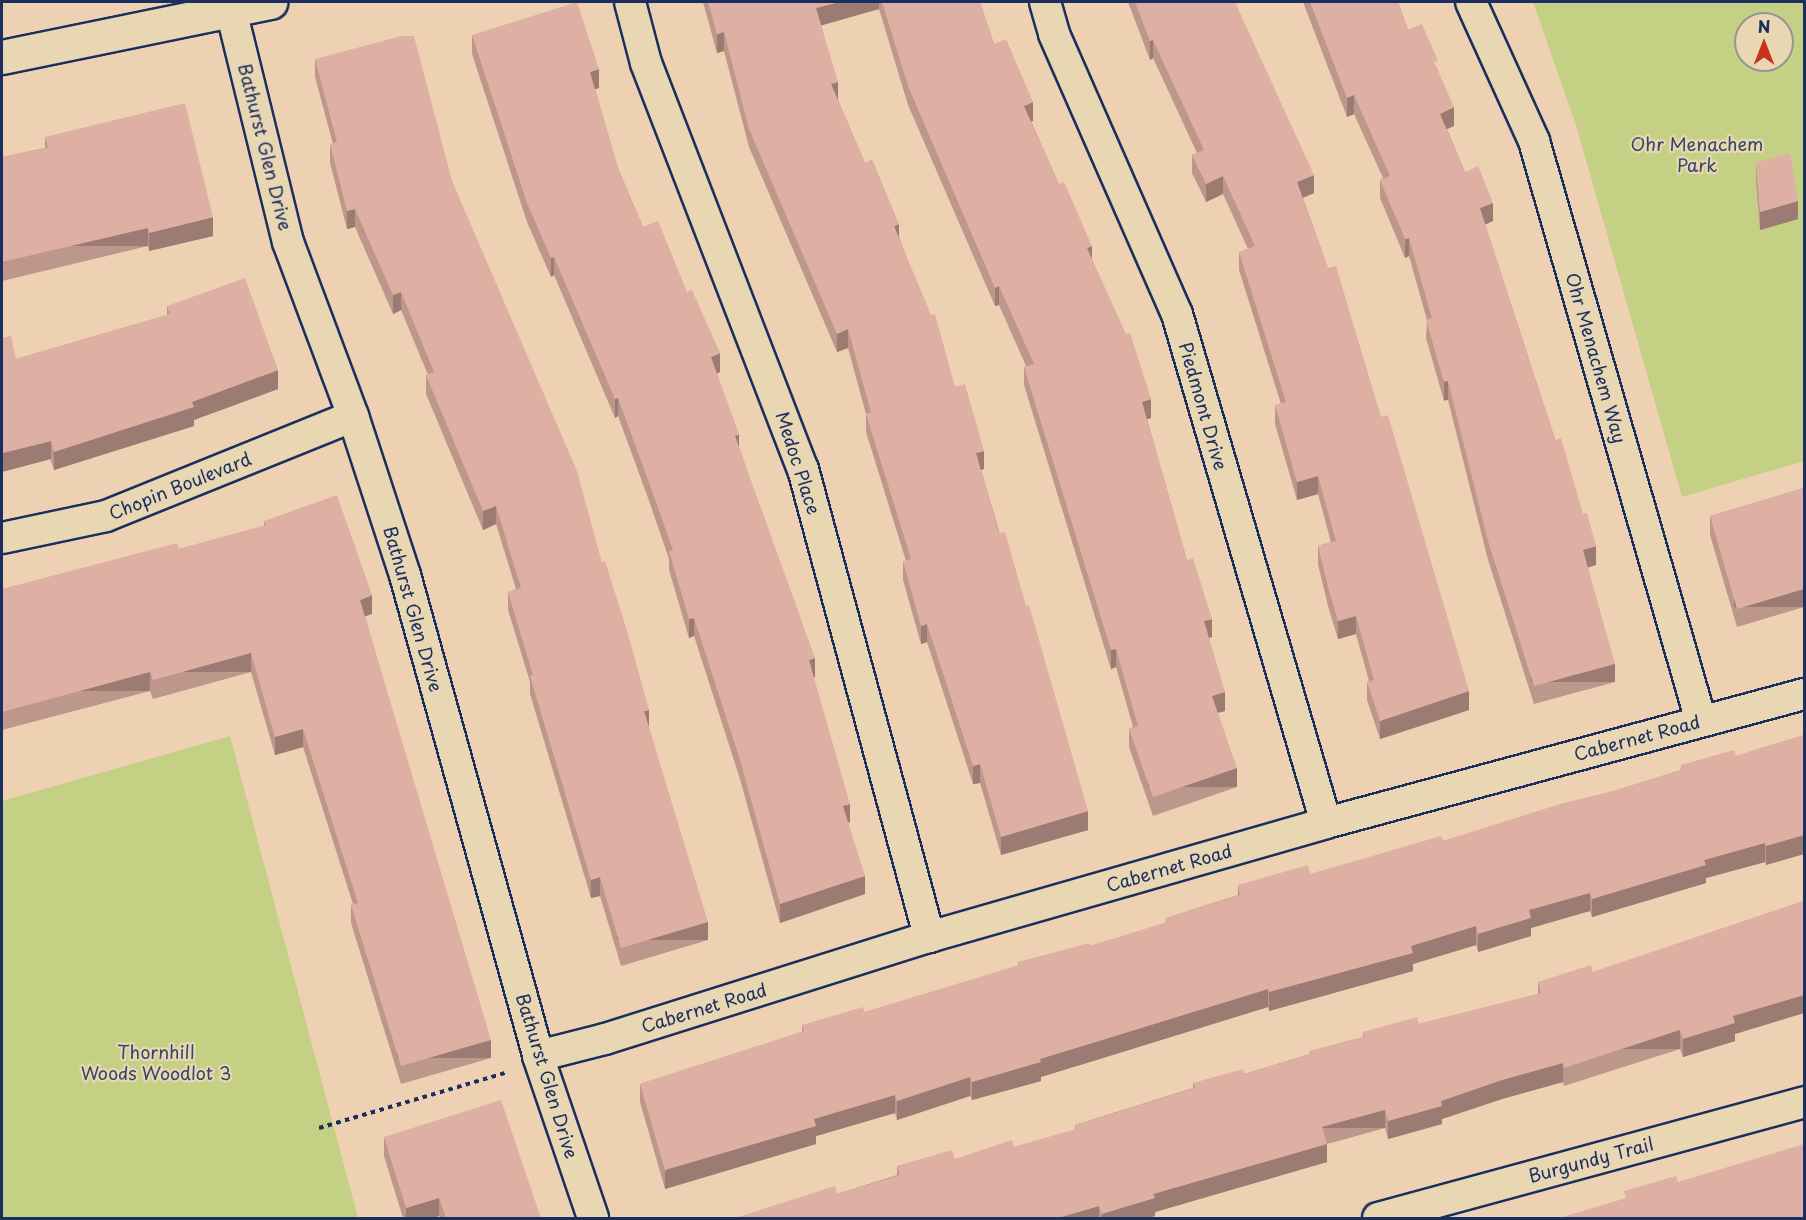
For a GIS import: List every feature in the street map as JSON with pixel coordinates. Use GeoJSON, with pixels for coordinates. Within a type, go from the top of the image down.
{"type":"FeatureCollection","features":[{"type":"Feature","properties":{"kind":"street"},"geometry":{"type":"LineString","coordinates":[[2,57],[231,6],[270,2]]}},
{"type":"Feature","properties":{"kind":"street","name":"Medoc Place"},"geometry":{"type":"LineString","coordinates":[[630,2],[646,63],[803,469],[929,937]]}},
{"type":"Feature","properties":{"kind":"street","name":"Piedmont Drive"},"geometry":{"type":"LineString","coordinates":[[1044,2],[1054,34],[1177,314],[1326,823]]}},
{"type":"Feature","properties":{"kind":"street","name":"Ohr Menachem Way"},"geometry":{"type":"LineString","coordinates":[[1471,2],[1534,141],[1701,721]]}},
{"type":"Feature","properties":{"kind":"street","name":"Bathurst Glen Drive"},"geometry":{"type":"LineString","coordinates":[[231,6],[288,242],[353,416],[405,575],[538,1056],[593,1218]]}},
{"type":"Feature","properties":{"kind":"street","name":"Chopin Boulevard"},"geometry":{"type":"LineString","coordinates":[[2,538],[106,516],[353,416]]}},
{"type":"Feature","properties":{"kind":"street","name":"Cabernet Road"},"geometry":{"type":"LineString","coordinates":[[538,1056],[604,1039],[929,937],[1326,823],[1804,694]]}},
{"type":"Feature","properties":{"kind":"street","name":"Burgundy Trail"},"geometry":{"type":"LineString","coordinates":[[1378,1218],[1804,1102]]}},
{"type":"Feature","properties":{"kind":"path"},"geometry":{"type":"LineString","coordinates":[[319,1128],[505,1074],[538,1056]]}},
{"type":"Feature","properties":{"kind":"green space","name":"Ohr Menachem Park"},"geometry":{"type":"Polygon","coordinates":[[[1533,2],[1804,2],[1804,461],[1682,497],[1576,125],[1533,2]]]}},
{"type":"Feature","properties":{"kind":"green space","name":"Thornhill Woods Woodlot 3"},"geometry":{"type":"Polygon","coordinates":[[[230,736],[358,1218],[2,1218],[2,801],[230,736]]]}},
{"type":"Feature","properties":{"kind":"building"},"geometry":{"type":"Polygon","coordinates":[[[577,2],[599,69],[590,72],[618,168],[643,227],[658,221],[687,292],[692,290],[720,353],[711,357],[739,434],[735,436],[815,658],[809,660],[850,804],[843,806],[865,876],[780,904],[740,760],[694,618],[689,619],[669,551],[673,550],[618,398],[615,399],[554,257],[551,258],[527,203],[472,35],[577,2]]]}},
{"type":"Feature","properties":{"kind":"building"},"geometry":{"type":"Polygon","coordinates":[[[708,2],[840,2],[816,8],[838,82],[831,84],[865,163],[872,159],[899,224],[894,226],[931,315],[935,314],[955,387],[965,384],[984,451],[976,453],[999,533],[1005,532],[1026,606],[1029,605],[1088,811],[1001,837],[980,764],[973,766],[927,624],[921,626],[903,561],[911,559],[866,414],[871,412],[848,329],[837,334],[749,129],[724,32],[717,34],[708,2]]]}},
{"type":"Feature","properties":{"kind":"building"},"geometry":{"type":"Polygon","coordinates":[[[882,2],[980,2],[994,44],[1006,39],[1033,102],[1024,106],[1059,184],[1064,182],[1092,246],[1087,248],[1126,334],[1130,333],[1151,399],[1142,402],[1187,560],[1193,558],[1212,619],[1204,621],[1225,692],[1212,696],[1237,768],[1153,797],[1129,729],[1138,726],[1116,649],[1111,650],[1024,367],[1034,364],[999,286],[995,288],[908,86],[882,2]]]}},
{"type":"Feature","properties":{"kind":"building"},"geometry":{"type":"Polygon","coordinates":[[[1135,2],[1235,2],[1314,175],[1297,182],[1328,268],[1336,266],[1381,417],[1388,415],[1469,691],[1380,721],[1367,682],[1374,680],[1356,616],[1338,621],[1328,587],[1318,546],[1336,541],[1318,476],[1297,482],[1275,405],[1286,402],[1239,252],[1255,246],[1223,176],[1206,184],[1192,155],[1204,150],[1153,40],[1150,41],[1135,2]]]}},
{"type":"Feature","properties":{"kind":"building"},"geometry":{"type":"Polygon","coordinates":[[[1310,2],[1398,2],[1408,30],[1422,24],[1438,61],[1434,62],[1454,107],[1440,114],[1465,172],[1478,166],[1493,203],[1480,208],[1555,440],[1561,438],[1583,514],[1587,513],[1596,546],[1583,550],[1615,664],[1534,686],[1488,541],[1448,381],[1444,382],[1426,320],[1432,318],[1409,238],[1405,239],[1380,180],[1390,176],[1354,95],[1347,98],[1310,2]]]}},
{"type":"Feature","properties":{"kind":"building"},"geometry":{"type":"Polygon","coordinates":[[[401,36],[414,36],[452,181],[577,471],[602,563],[605,561],[628,634],[649,710],[644,711],[708,922],[621,948],[600,877],[591,880],[530,676],[533,675],[508,592],[521,588],[496,506],[483,511],[426,375],[434,372],[401,292],[393,295],[355,209],[347,211],[330,144],[337,142],[315,59],[401,36]]]}},
{"type":"Feature","properties":{"kind":"building"},"geometry":{"type":"Polygon","coordinates":[[[185,103],[213,217],[149,233],[148,228],[2,262],[2,157],[48,148],[45,137],[185,103]]]}},
{"type":"Feature","properties":{"kind":"building"},"geometry":{"type":"Polygon","coordinates":[[[1790,153],[1798,201],[1760,212],[1756,163],[1790,153]]]}},
{"type":"Feature","properties":{"kind":"building"},"geometry":{"type":"Polygon","coordinates":[[[245,278],[278,370],[192,402],[194,407],[54,452],[51,441],[2,453],[2,338],[11,336],[16,359],[170,314],[167,306],[245,278]]]}},
{"type":"Feature","properties":{"kind":"building"},"geometry":{"type":"Polygon","coordinates":[[[1804,488],[1804,589],[1737,609],[1710,516],[1804,488]]]}},
{"type":"Feature","properties":{"kind":"building"},"geometry":{"type":"Polygon","coordinates":[[[337,495],[372,595],[360,600],[491,1040],[401,1066],[351,905],[358,903],[303,729],[275,737],[251,653],[153,680],[150,672],[2,712],[2,589],[177,543],[179,549],[266,525],[264,521],[337,495]]]}},
{"type":"Feature","properties":{"kind":"building"},"geometry":{"type":"Polygon","coordinates":[[[1804,735],[1804,835],[1704,860],[1706,865],[1592,899],[1590,893],[1529,910],[1531,918],[1478,934],[1476,926],[1411,946],[1413,953],[1269,992],[1268,989],[972,1082],[970,1077],[897,1101],[895,1095],[814,1119],[816,1126],[665,1170],[640,1084],[804,1031],[802,1025],[863,1007],[865,1012],[1019,965],[1018,962],[1089,943],[1090,946],[1167,922],[1166,918],[1240,895],[1238,885],[1308,865],[1310,874],[1441,836],[1443,841],[1560,804],[1617,790],[1682,770],[1681,765],[1734,750],[1736,756],[1804,735]]]}},
{"type":"Feature","properties":{"kind":"building"},"geometry":{"type":"Polygon","coordinates":[[[1804,901],[1804,995],[1733,1016],[1735,1023],[1683,1039],[1680,1030],[1564,1068],[1563,1063],[1502,1080],[1441,1101],[1442,1106],[1388,1121],[1385,1110],[1322,1127],[1327,1144],[1153,1194],[1155,1198],[1102,1214],[1099,1206],[1058,1218],[735,1218],[835,1186],[837,1194],[900,1175],[897,1166],[952,1150],[955,1159],[1012,1140],[1014,1147],[1076,1129],[1075,1125],[1195,1088],[1193,1083],[1243,1069],[1244,1074],[1311,1054],[1310,1051],[1364,1037],[1363,1032],[1417,1017],[1419,1024],[1541,993],[1538,982],[1591,965],[1593,972],[1804,901]]]}},
{"type":"Feature","properties":{"kind":"building"},"geometry":{"type":"Polygon","coordinates":[[[501,1100],[541,1218],[446,1218],[439,1198],[406,1208],[384,1137],[501,1100]]]}},
{"type":"Feature","properties":{"kind":"building"},"geometry":{"type":"Polygon","coordinates":[[[1804,1144],[1804,1218],[1567,1218],[1566,1216],[1626,1198],[1624,1191],[1676,1176],[1678,1182],[1804,1144]]]}}]}
